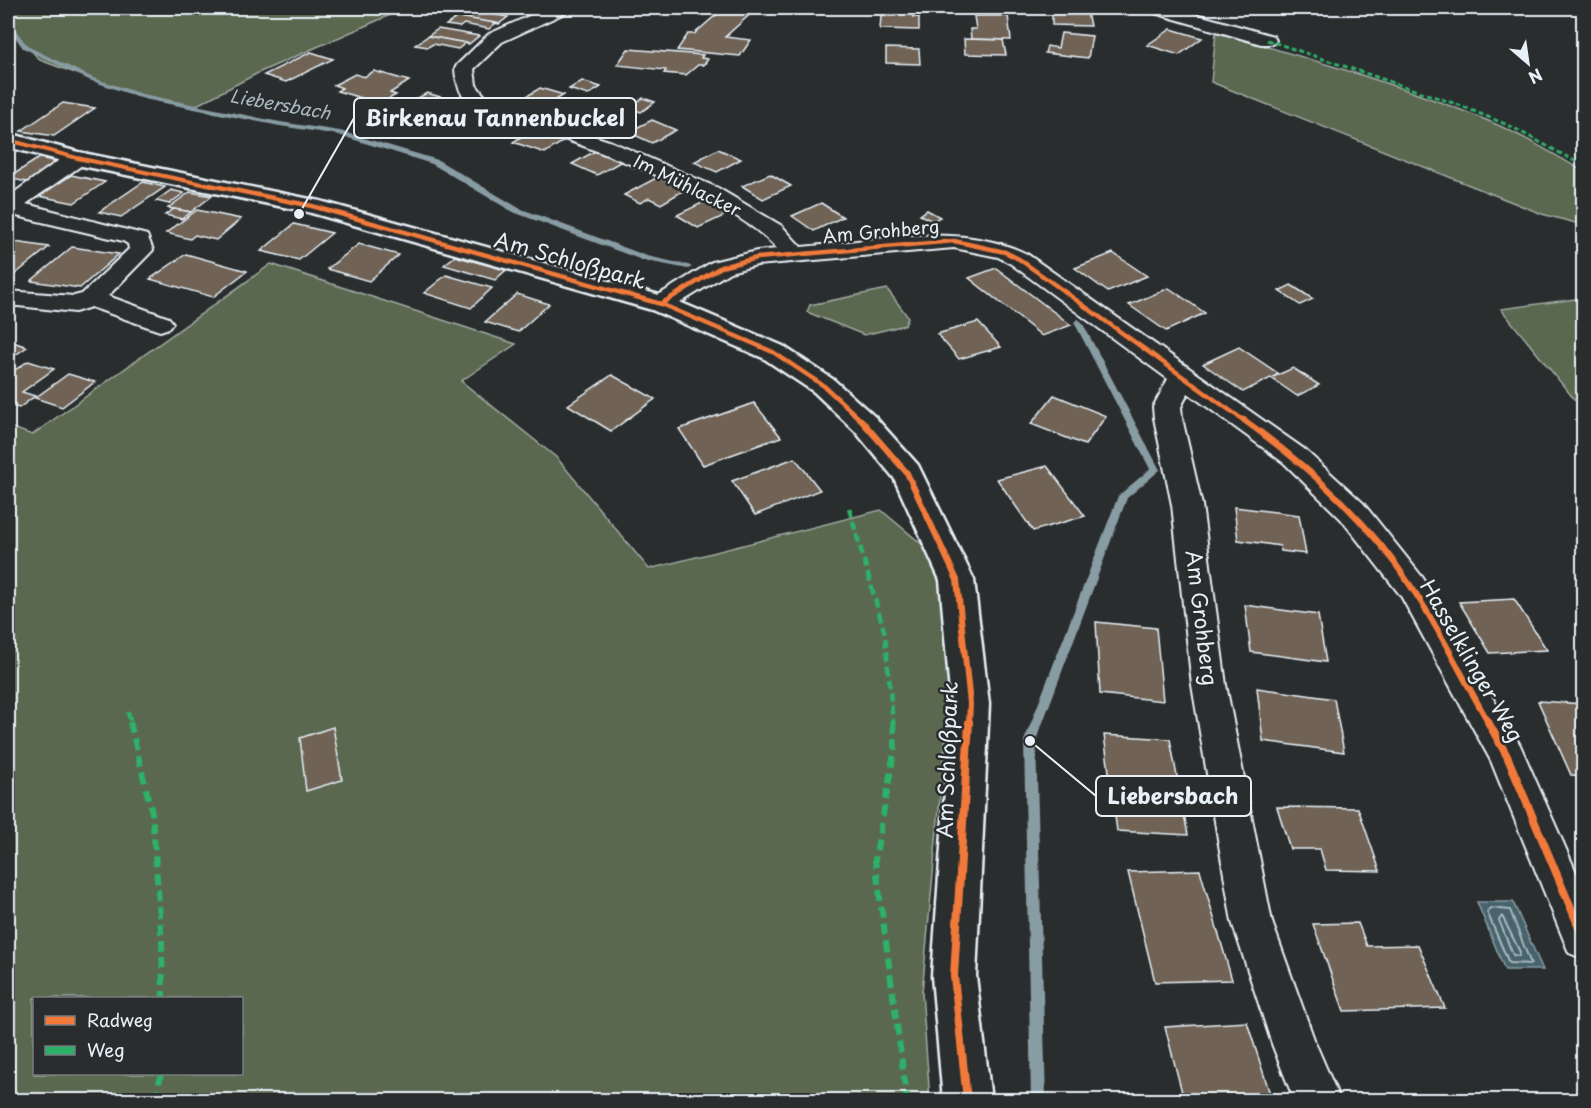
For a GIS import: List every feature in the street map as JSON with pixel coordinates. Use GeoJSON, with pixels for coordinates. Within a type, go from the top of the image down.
{"type":"FeatureCollection","features":[{"type":"Feature","properties":{"kind":"street","name":"Im Mühlacker"},"geometry":{"type":"LineString","coordinates":[[561,8],[508,30],[478,50],[464,69],[466,86],[483,105],[605,146],[710,193],[774,231],[794,254]]}},
{"type":"Feature","properties":{"kind":"street"},"geometry":{"type":"LineString","coordinates":[[1157,8],[1267,40]]}},
{"type":"Feature","properties":{"kind":"street","name":"Am Schloßpark"},"geometry":{"type":"LineString","coordinates":[[8,140],[77,158],[312,206],[661,304],[773,352],[824,386],[865,424],[907,473],[957,580],[970,704],[954,976],[967,1101]]}},
{"type":"Feature","properties":{"kind":"street"},"geometry":{"type":"LineString","coordinates":[[8,298],[75,304],[91,299],[139,254],[142,248],[139,240],[8,207],[77,158]]}},
{"type":"Feature","properties":{"kind":"street","name":"Am Grohberg"},"geometry":{"type":"LineString","coordinates":[[661,304],[721,267],[757,258],[954,241],[1005,252],[1019,259],[1182,377],[1167,407],[1168,418],[1187,505],[1209,685],[1252,922],[1294,1044],[1317,1101]]}},
{"type":"Feature","properties":{"kind":"street"},"geometry":{"type":"LineString","coordinates":[[91,299],[160,323]]}},
{"type":"Feature","properties":{"kind":"street","name":"Hasselklinger Weg"},"geometry":{"type":"LineString","coordinates":[[1182,377],[1294,456],[1325,484],[1383,548],[1412,587],[1507,756],[1584,939]]}},
{"type":"Feature","properties":{"kind":"green space"},"geometry":{"type":"Polygon","coordinates":[[[8,8],[406,8],[260,72],[195,106],[124,91],[40,60],[8,25],[8,8]]]}},
{"type":"Feature","properties":{"kind":"green space"},"geometry":{"type":"Polygon","coordinates":[[[1216,32],[1386,83],[1486,120],[1523,138],[1583,171],[1583,225],[1542,214],[1211,82],[1216,32]]]}},
{"type":"Feature","properties":{"kind":"green space"},"geometry":{"type":"Polygon","coordinates":[[[271,264],[516,344],[461,381],[557,458],[649,569],[881,510],[943,562],[954,645],[922,993],[930,1100],[8,1100],[8,426],[32,435],[271,264]]]}},
{"type":"Feature","properties":{"kind":"green space"},"geometry":{"type":"Polygon","coordinates":[[[887,289],[908,317],[905,325],[864,335],[807,312],[810,305],[887,289]]]}},
{"type":"Feature","properties":{"kind":"green space"},"geometry":{"type":"Polygon","coordinates":[[[1584,298],[1583,410],[1501,309],[1584,298]]]}},
{"type":"Feature","properties":{"kind":"water"},"geometry":{"type":"Polygon","coordinates":[[[1477,902],[1513,902],[1543,970],[1505,970],[1477,902]]]}},
{"type":"Feature","properties":{"kind":"building"},"geometry":{"type":"Polygon","coordinates":[[[724,8],[756,9],[725,37],[751,40],[740,56],[677,50],[688,34],[694,34],[724,8]]]}},
{"type":"Feature","properties":{"kind":"building"},"geometry":{"type":"Polygon","coordinates":[[[809,8],[850,8],[849,12],[809,10],[809,8]]]}},
{"type":"Feature","properties":{"kind":"building"},"geometry":{"type":"Polygon","coordinates":[[[895,8],[913,8],[913,17],[919,17],[919,30],[880,29],[881,16],[895,16],[895,8]]]}},
{"type":"Feature","properties":{"kind":"building"},"geometry":{"type":"Polygon","coordinates":[[[1052,8],[1086,8],[1090,26],[1052,25],[1052,8]]]}},
{"type":"Feature","properties":{"kind":"building"},"geometry":{"type":"Polygon","coordinates":[[[468,10],[508,17],[499,24],[458,17],[468,10]]]}},
{"type":"Feature","properties":{"kind":"building"},"geometry":{"type":"Polygon","coordinates":[[[974,16],[1008,16],[1011,40],[971,39],[970,29],[976,29],[974,16]]]}},
{"type":"Feature","properties":{"kind":"building"},"geometry":{"type":"Polygon","coordinates":[[[458,17],[496,23],[489,29],[464,24],[460,27],[446,25],[458,17]]]}},
{"type":"Feature","properties":{"kind":"building"},"geometry":{"type":"Polygon","coordinates":[[[438,29],[479,36],[469,44],[428,36],[438,29]]]}},
{"type":"Feature","properties":{"kind":"building"},"geometry":{"type":"Polygon","coordinates":[[[1171,29],[1202,38],[1179,55],[1147,45],[1171,29]]]}},
{"type":"Feature","properties":{"kind":"building"},"geometry":{"type":"Polygon","coordinates":[[[1061,33],[1092,36],[1088,58],[1045,53],[1047,46],[1058,48],[1061,33]]]}},
{"type":"Feature","properties":{"kind":"building"},"geometry":{"type":"Polygon","coordinates":[[[428,36],[466,43],[458,49],[433,44],[428,47],[415,45],[428,36]]]}},
{"type":"Feature","properties":{"kind":"building"},"geometry":{"type":"Polygon","coordinates":[[[964,39],[1003,40],[1006,55],[965,54],[964,39]]]}},
{"type":"Feature","properties":{"kind":"building"},"geometry":{"type":"Polygon","coordinates":[[[886,48],[919,49],[920,64],[886,63],[886,48]]]}},
{"type":"Feature","properties":{"kind":"building"},"geometry":{"type":"Polygon","coordinates":[[[628,49],[703,55],[701,58],[708,59],[704,65],[698,65],[686,75],[664,73],[666,70],[617,65],[628,49]]]}},
{"type":"Feature","properties":{"kind":"building"},"geometry":{"type":"Polygon","coordinates":[[[311,52],[333,59],[286,82],[264,75],[311,52]]]}},
{"type":"Feature","properties":{"kind":"building"},"geometry":{"type":"Polygon","coordinates":[[[374,71],[409,81],[390,93],[396,95],[374,107],[366,105],[372,101],[337,91],[342,88],[334,85],[355,74],[364,77],[374,71]]]}},
{"type":"Feature","properties":{"kind":"building"},"geometry":{"type":"Polygon","coordinates":[[[582,81],[601,87],[588,95],[569,89],[582,81]]]}},
{"type":"Feature","properties":{"kind":"building"},"geometry":{"type":"Polygon","coordinates":[[[540,88],[564,95],[543,108],[519,101],[540,88]]]}},
{"type":"Feature","properties":{"kind":"building"},"geometry":{"type":"Polygon","coordinates":[[[427,93],[454,101],[449,104],[458,107],[428,125],[413,120],[425,113],[403,106],[427,93]]]}},
{"type":"Feature","properties":{"kind":"building"},"geometry":{"type":"Polygon","coordinates":[[[643,98],[655,102],[641,112],[628,108],[643,98]]]}},
{"type":"Feature","properties":{"kind":"building"},"geometry":{"type":"Polygon","coordinates":[[[63,103],[95,108],[54,136],[21,131],[63,103]]]}},
{"type":"Feature","properties":{"kind":"building"},"geometry":{"type":"Polygon","coordinates":[[[652,120],[676,130],[652,143],[628,132],[652,120]]]}},
{"type":"Feature","properties":{"kind":"building"},"geometry":{"type":"Polygon","coordinates":[[[535,128],[567,139],[545,153],[513,142],[535,128]]]}},
{"type":"Feature","properties":{"kind":"building"},"geometry":{"type":"Polygon","coordinates":[[[718,149],[741,159],[717,172],[694,162],[718,149]]]}},
{"type":"Feature","properties":{"kind":"building"},"geometry":{"type":"Polygon","coordinates":[[[597,150],[622,161],[597,175],[572,164],[597,150]]]}},
{"type":"Feature","properties":{"kind":"building"},"geometry":{"type":"Polygon","coordinates":[[[39,158],[63,163],[31,183],[8,178],[39,158]]]}},
{"type":"Feature","properties":{"kind":"building"},"geometry":{"type":"Polygon","coordinates":[[[770,174],[791,186],[763,199],[742,186],[770,174]]]}},
{"type":"Feature","properties":{"kind":"building"},"geometry":{"type":"Polygon","coordinates":[[[71,175],[105,182],[74,203],[39,196],[71,175]]]}},
{"type":"Feature","properties":{"kind":"building"},"geometry":{"type":"Polygon","coordinates":[[[658,177],[686,189],[661,204],[649,198],[640,203],[624,195],[658,177]]]}},
{"type":"Feature","properties":{"kind":"building"},"geometry":{"type":"Polygon","coordinates":[[[143,182],[165,187],[121,217],[99,212],[143,182]]]}},
{"type":"Feature","properties":{"kind":"building"},"geometry":{"type":"Polygon","coordinates":[[[171,190],[184,193],[169,204],[156,201],[171,190]]]}},
{"type":"Feature","properties":{"kind":"building"},"geometry":{"type":"Polygon","coordinates":[[[190,192],[212,196],[191,212],[168,208],[190,192]]]}},
{"type":"Feature","properties":{"kind":"building"},"geometry":{"type":"Polygon","coordinates":[[[706,201],[728,214],[698,228],[677,215],[706,201]]]}},
{"type":"Feature","properties":{"kind":"building"},"geometry":{"type":"Polygon","coordinates":[[[821,203],[843,217],[814,231],[792,216],[821,203]]]}},
{"type":"Feature","properties":{"kind":"building"},"geometry":{"type":"Polygon","coordinates":[[[174,209],[191,212],[182,219],[165,215],[174,209]]]}},
{"type":"Feature","properties":{"kind":"building"},"geometry":{"type":"Polygon","coordinates":[[[197,210],[241,219],[216,240],[195,235],[190,239],[166,233],[197,210]]]}},
{"type":"Feature","properties":{"kind":"building"},"geometry":{"type":"Polygon","coordinates":[[[927,210],[940,217],[933,221],[920,215],[927,210]]]}},
{"type":"Feature","properties":{"kind":"building"},"geometry":{"type":"Polygon","coordinates":[[[294,224],[332,233],[299,260],[261,251],[294,224]]]}},
{"type":"Feature","properties":{"kind":"building"},"geometry":{"type":"Polygon","coordinates":[[[15,242],[49,247],[8,280],[8,248],[15,242]]]}},
{"type":"Feature","properties":{"kind":"building"},"geometry":{"type":"Polygon","coordinates":[[[359,244],[399,255],[369,281],[327,269],[359,244]]]}},
{"type":"Feature","properties":{"kind":"building"},"geometry":{"type":"Polygon","coordinates":[[[72,247],[119,254],[80,288],[31,281],[72,247]]]}},
{"type":"Feature","properties":{"kind":"building"},"geometry":{"type":"Polygon","coordinates":[[[1113,253],[1147,276],[1108,292],[1075,268],[1113,253]]]}},
{"type":"Feature","properties":{"kind":"building"},"geometry":{"type":"Polygon","coordinates":[[[186,254],[247,271],[213,297],[150,279],[186,254]]]}},
{"type":"Feature","properties":{"kind":"building"},"geometry":{"type":"Polygon","coordinates":[[[455,256],[506,270],[495,280],[444,265],[455,256]]]}},
{"type":"Feature","properties":{"kind":"building"},"geometry":{"type":"Polygon","coordinates":[[[996,268],[1071,325],[1042,336],[969,278],[996,268]]]}},
{"type":"Feature","properties":{"kind":"building"},"geometry":{"type":"Polygon","coordinates":[[[446,275],[492,288],[471,308],[424,293],[446,275]]]}},
{"type":"Feature","properties":{"kind":"building"},"geometry":{"type":"Polygon","coordinates":[[[1291,285],[1313,299],[1300,305],[1279,291],[1291,285]]]}},
{"type":"Feature","properties":{"kind":"building"},"geometry":{"type":"Polygon","coordinates":[[[1169,288],[1205,313],[1166,331],[1129,305],[1169,288]]]}},
{"type":"Feature","properties":{"kind":"building"},"geometry":{"type":"Polygon","coordinates":[[[517,294],[549,304],[518,332],[485,322],[517,294]]]}},
{"type":"Feature","properties":{"kind":"building"},"geometry":{"type":"Polygon","coordinates":[[[978,322],[1001,347],[959,359],[937,334],[978,322]]]}},
{"type":"Feature","properties":{"kind":"building"},"geometry":{"type":"Polygon","coordinates":[[[8,340],[27,347],[8,360],[8,340]]]}},
{"type":"Feature","properties":{"kind":"building"},"geometry":{"type":"Polygon","coordinates":[[[1239,347],[1279,374],[1243,392],[1203,364],[1239,347]]]}},
{"type":"Feature","properties":{"kind":"building"},"geometry":{"type":"Polygon","coordinates":[[[28,361],[54,369],[22,392],[35,396],[19,408],[8,405],[8,375],[28,361]]]}},
{"type":"Feature","properties":{"kind":"building"},"geometry":{"type":"Polygon","coordinates":[[[1293,368],[1319,385],[1297,396],[1271,378],[1293,368]]]}},
{"type":"Feature","properties":{"kind":"building"},"geometry":{"type":"Polygon","coordinates":[[[68,374],[95,382],[62,407],[35,398],[68,374]]]}},
{"type":"Feature","properties":{"kind":"building"},"geometry":{"type":"Polygon","coordinates":[[[612,375],[655,399],[611,431],[568,405],[612,375]]]}},
{"type":"Feature","properties":{"kind":"building"},"geometry":{"type":"Polygon","coordinates":[[[1054,395],[1106,416],[1085,445],[1031,424],[1054,395]]]}},
{"type":"Feature","properties":{"kind":"building"},"geometry":{"type":"Polygon","coordinates":[[[754,403],[781,437],[703,465],[679,429],[754,403]]]}},
{"type":"Feature","properties":{"kind":"building"},"geometry":{"type":"Polygon","coordinates":[[[795,458],[820,490],[755,515],[732,481],[795,458]]]}},
{"type":"Feature","properties":{"kind":"building"},"geometry":{"type":"Polygon","coordinates":[[[1047,466],[1085,516],[1033,531],[997,479],[1047,466]]]}},
{"type":"Feature","properties":{"kind":"building"},"geometry":{"type":"Polygon","coordinates":[[[1234,507],[1299,515],[1306,554],[1281,551],[1280,546],[1238,540],[1234,507]]]}},
{"type":"Feature","properties":{"kind":"building"},"geometry":{"type":"Polygon","coordinates":[[[1514,599],[1547,650],[1490,653],[1459,602],[1514,599]]]}},
{"type":"Feature","properties":{"kind":"building"},"geometry":{"type":"Polygon","coordinates":[[[1245,605],[1318,615],[1326,662],[1251,652],[1245,605]]]}},
{"type":"Feature","properties":{"kind":"building"},"geometry":{"type":"Polygon","coordinates":[[[1096,622],[1156,628],[1163,701],[1100,694],[1096,622]]]}},
{"type":"Feature","properties":{"kind":"building"},"geometry":{"type":"Polygon","coordinates":[[[1257,688],[1334,699],[1344,752],[1263,741],[1257,688]]]}},
{"type":"Feature","properties":{"kind":"building"},"geometry":{"type":"Polygon","coordinates":[[[1538,701],[1584,704],[1584,776],[1571,775],[1538,701]]]}},
{"type":"Feature","properties":{"kind":"building"},"geometry":{"type":"Polygon","coordinates":[[[333,727],[342,780],[306,791],[300,738],[333,727]]]}},
{"type":"Feature","properties":{"kind":"building"},"geometry":{"type":"Polygon","coordinates":[[[1104,735],[1170,739],[1188,835],[1117,831],[1104,735]]]}},
{"type":"Feature","properties":{"kind":"building"},"geometry":{"type":"Polygon","coordinates":[[[1277,807],[1358,808],[1380,871],[1326,870],[1320,849],[1290,849],[1277,807]]]}},
{"type":"Feature","properties":{"kind":"building"},"geometry":{"type":"Polygon","coordinates":[[[1200,870],[1232,980],[1155,982],[1128,872],[1200,870]]]}},
{"type":"Feature","properties":{"kind":"building"},"geometry":{"type":"Polygon","coordinates":[[[1358,923],[1367,946],[1418,945],[1445,1008],[1344,1011],[1313,924],[1358,923]]]}},
{"type":"Feature","properties":{"kind":"building"},"geometry":{"type":"Polygon","coordinates":[[[1247,1022],[1272,1100],[1184,1100],[1165,1027],[1247,1022]]]}},
{"type":"Feature","properties":{"kind":"building"},"geometry":{"type":"Polygon","coordinates":[[[1441,1096],[1443,1100],[1395,1100],[1441,1096]]]}},
{"type":"Feature","properties":{"kind":"waterway","name":"Liebersbach"},"geometry":{"type":"LineString","coordinates":[[8,23],[25,47],[91,79],[144,97],[280,124],[340,133],[435,162],[516,210],[645,258],[688,267]]}},
{"type":"Feature","properties":{"kind":"waterway","name":"Liebersbach"},"geometry":{"type":"LineString","coordinates":[[1038,1100],[1030,741],[1123,496],[1155,470],[1078,322]]}},
{"type":"Feature","properties":{"kind":"marked path"},"geometry":{"type":"LineString","coordinates":[[1267,40],[1459,105],[1510,126],[1584,166]]}},
{"type":"Feature","properties":{"kind":"marked path"},"geometry":{"type":"LineString","coordinates":[[849,508],[885,634],[895,747],[875,860],[907,1100]]}},
{"type":"Feature","properties":{"kind":"marked path"},"geometry":{"type":"LineString","coordinates":[[128,712],[152,813],[162,943],[163,997]]}},
{"type":"Feature","properties":{"kind":"marked path"},"geometry":{"type":"LineString","coordinates":[[156,1100],[161,1075]]}},
{"type":"Feature","properties":{"kind":"cycle path"},"geometry":{"type":"LineString","coordinates":[[8,140],[77,158],[312,206],[661,304],[773,352],[824,386],[865,424],[907,473],[957,580],[970,704],[954,976],[967,1100]]}},
{"type":"Feature","properties":{"kind":"cycle path"},"geometry":{"type":"LineString","coordinates":[[661,304],[721,267],[757,258],[954,241],[1005,252],[1019,259],[1294,456],[1352,511],[1412,587],[1507,756],[1584,939]]}},
{"type":"Feature","properties":{"kind":"place","name":"Birkenau Tannenbuckel"},"geometry":{"type":"Point","coordinates":[299,214]}},
{"type":"Feature","properties":{"kind":"place","name":"Liebersbach"},"geometry":{"type":"Point","coordinates":[1030,741]}}]}
